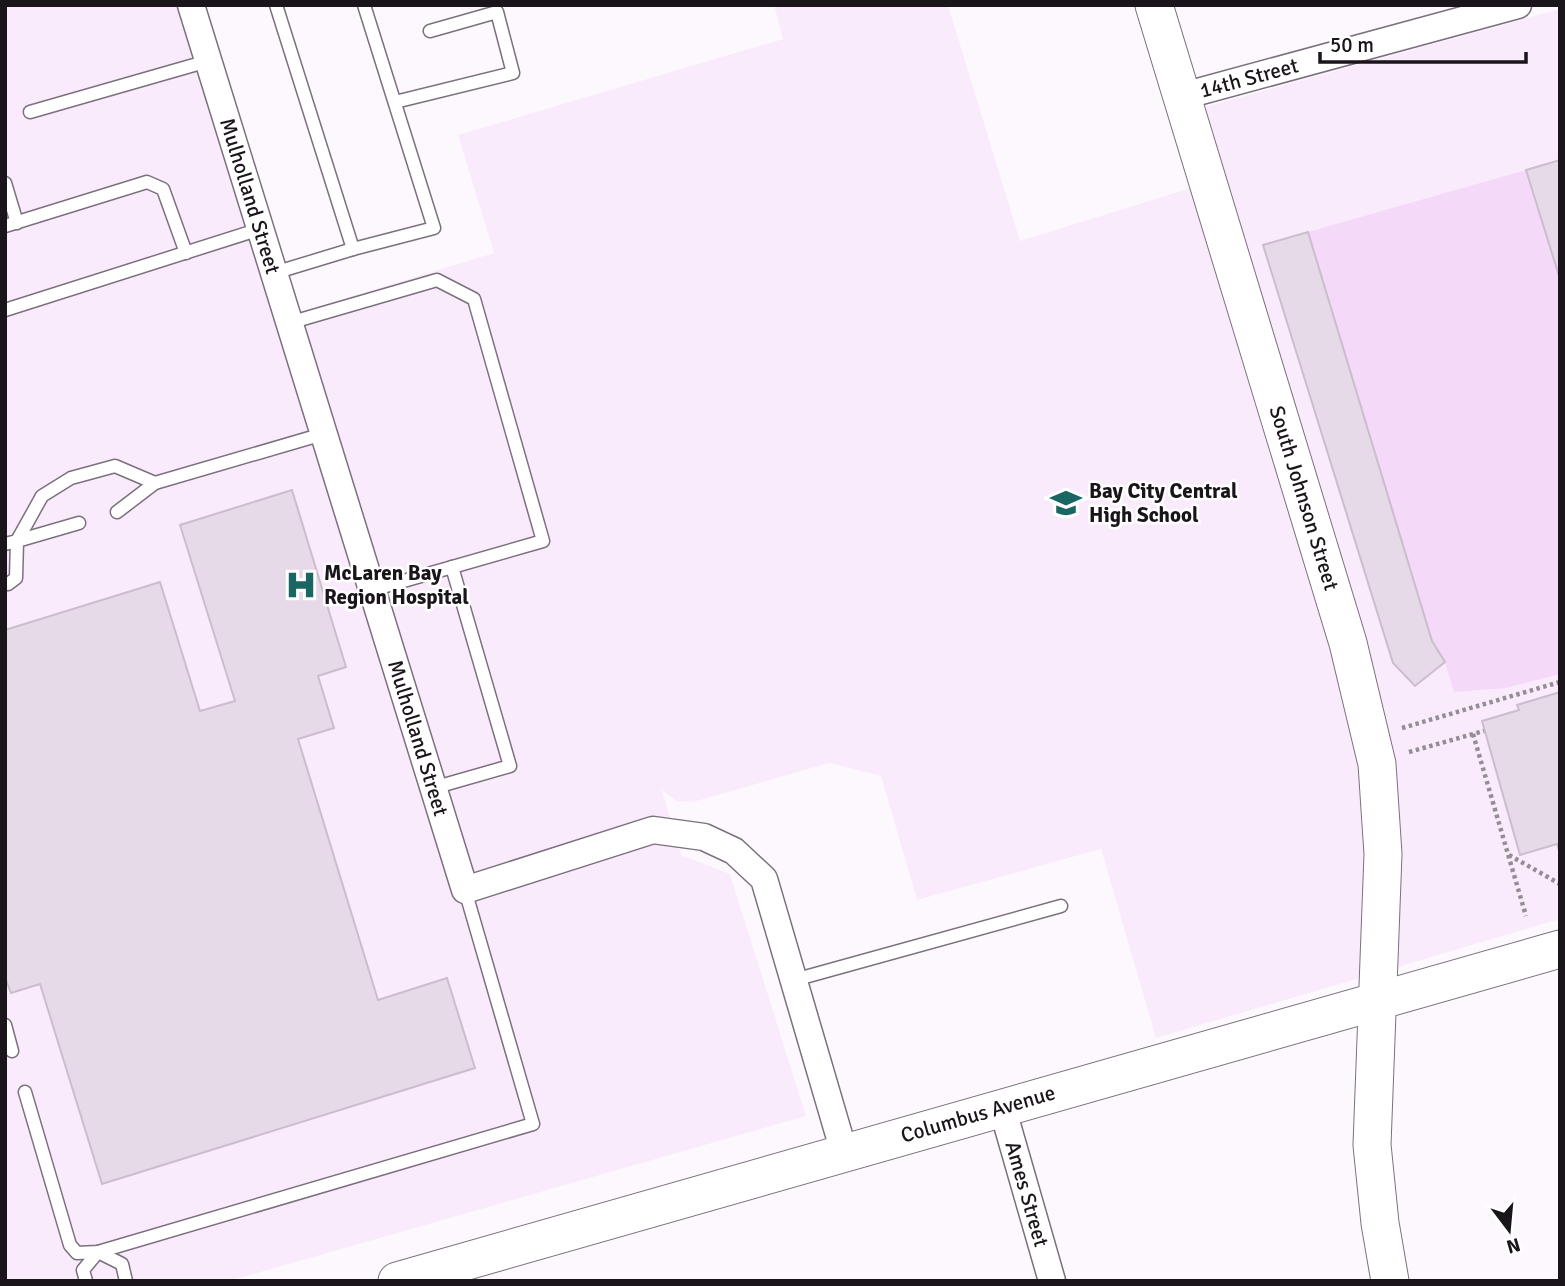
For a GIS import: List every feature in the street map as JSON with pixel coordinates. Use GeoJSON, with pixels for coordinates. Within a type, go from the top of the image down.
{"type":"FeatureCollection","features":[{"type":"Feature","properties":{"kind":"street","name":"Mulholland Street"},"geometry":{"type":"LineString","coordinates":[[191,5],[465,890]]}},
{"type":"Feature","properties":{"kind":"street","name":"South Johnson Street"},"geometry":{"type":"LineString","coordinates":[[1154,5],[1348,643],[1377,764],[1383,853],[1372,1145],[1380,1223],[1390,1281]]}},
{"type":"Feature","properties":{"kind":"street","name":"14th Street"},"geometry":{"type":"LineString","coordinates":[[1182,96],[1518,5]]}},
{"type":"Feature","properties":{"kind":"street"},"geometry":{"type":"LineString","coordinates":[[465,890],[653,830],[704,836],[734,851],[764,879],[844,1152]]}},
{"type":"Feature","properties":{"kind":"street","name":"Columbus Avenue"},"geometry":{"type":"LineString","coordinates":[[397,1281],[1560,949]]}},
{"type":"Feature","properties":{"kind":"street","name":"Ames Street"},"geometry":{"type":"LineString","coordinates":[[1002,1107],[1052,1281]]}},
{"type":"Feature","properties":{"kind":"lane"},"geometry":{"type":"LineString","coordinates":[[276,5],[353,249]]}},
{"type":"Feature","properties":{"kind":"lane"},"geometry":{"type":"LineString","coordinates":[[274,273],[434,228],[364,5]]}},
{"type":"Feature","properties":{"kind":"lane"},"geometry":{"type":"LineString","coordinates":[[395,102],[513,73],[497,12],[430,31]]}},
{"type":"Feature","properties":{"kind":"lane"},"geometry":{"type":"LineString","coordinates":[[30,113],[208,61]]}},
{"type":"Feature","properties":{"kind":"lane"},"geometry":{"type":"LineString","coordinates":[[5,183],[11,225],[146,182],[163,189],[186,253]]}},
{"type":"Feature","properties":{"kind":"lane"},"geometry":{"type":"LineString","coordinates":[[5,310],[260,229]]}},
{"type":"Feature","properties":{"kind":"lane"},"geometry":{"type":"LineString","coordinates":[[289,323],[438,280],[474,299],[543,541],[372,590]]}},
{"type":"Feature","properties":{"kind":"lane"},"geometry":{"type":"LineString","coordinates":[[117,512],[155,483],[323,434]]}},
{"type":"Feature","properties":{"kind":"lane"},"geometry":{"type":"LineString","coordinates":[[8,584],[16,578],[11,543],[42,496],[71,478],[115,466],[155,483]]}},
{"type":"Feature","properties":{"kind":"lane"},"geometry":{"type":"LineString","coordinates":[[11,543],[79,523]]}},
{"type":"Feature","properties":{"kind":"lane"},"geometry":{"type":"LineString","coordinates":[[433,788],[509,766],[452,567]]}},
{"type":"Feature","properties":{"kind":"lane"},"geometry":{"type":"LineString","coordinates":[[25,1092],[70,1245],[76,1254],[98,1252],[533,1124],[465,890]]}},
{"type":"Feature","properties":{"kind":"lane"},"geometry":{"type":"LineString","coordinates":[[794,981],[1061,906]]}},
{"type":"Feature","properties":{"kind":"lane"},"geometry":{"type":"LineString","coordinates":[[5,1026],[12,1051]]}},
{"type":"Feature","properties":{"kind":"lane"},"geometry":{"type":"LineString","coordinates":[[86,1281],[83,1270],[98,1252]]}},
{"type":"Feature","properties":{"kind":"lane"},"geometry":{"type":"LineString","coordinates":[[98,1252],[122,1264],[126,1281]]}},
{"type":"Feature","properties":{"kind":"path"},"geometry":{"type":"LineString","coordinates":[[1402,728],[1560,682]]}},
{"type":"Feature","properties":{"kind":"path"},"geometry":{"type":"LineString","coordinates":[[1409,752],[1484,731]]}},
{"type":"Feature","properties":{"kind":"path"},"geometry":{"type":"LineString","coordinates":[[1473,734],[1526,916]]}},
{"type":"Feature","properties":{"kind":"path"},"geometry":{"type":"LineString","coordinates":[[1508,855],[1560,884]]}},
{"type":"Feature","properties":{"kind":"shaded area"},"geometry":{"type":"Polygon","coordinates":[[[5,5],[180,5],[287,316],[494,253],[458,135],[783,39],[774,5],[948,5],[1020,241],[1223,178],[1201,108],[1560,9],[1560,919],[1156,1038],[1101,849],[917,900],[881,776],[829,763],[693,802],[677,801],[662,790],[681,855],[730,874],[806,1116],[229,1281],[5,1281],[5,5]]]}},
{"type":"Feature","properties":{"kind":"shaded area"},"geometry":{"type":"Polygon","coordinates":[[[1526,170],[1560,279],[1560,674],[1505,688],[1454,692],[1445,662],[1432,640],[1308,232],[1526,170]]]}},
{"type":"Feature","properties":{"kind":"building"},"geometry":{"type":"Polygon","coordinates":[[[1560,160],[1560,279],[1526,170],[1560,160]]]}},
{"type":"Feature","properties":{"kind":"building"},"geometry":{"type":"Polygon","coordinates":[[[1308,232],[1432,641],[1445,662],[1415,686],[1393,663],[1263,245],[1308,232]]]}},
{"type":"Feature","properties":{"kind":"building"},"geometry":{"type":"Polygon","coordinates":[[[292,490],[346,667],[318,676],[334,728],[298,739],[378,1000],[447,978],[475,1068],[102,1184],[40,984],[11,993],[5,977],[5,630],[160,582],[200,711],[235,701],[180,525],[292,490]]]}},
{"type":"Feature","properties":{"kind":"building"},"geometry":{"type":"Polygon","coordinates":[[[1560,692],[1560,853],[1557,844],[1520,855],[1482,721],[1519,710],[1517,705],[1560,692]]]}},
{"type":"Feature","properties":{"kind":"place","name":"Bay City Central High School"},"geometry":{"type":"Point","coordinates":[1066,503]}},
{"type":"Feature","properties":{"kind":"place","name":"McLaren Bay Region Hospital"},"geometry":{"type":"Point","coordinates":[301,585]}}]}
